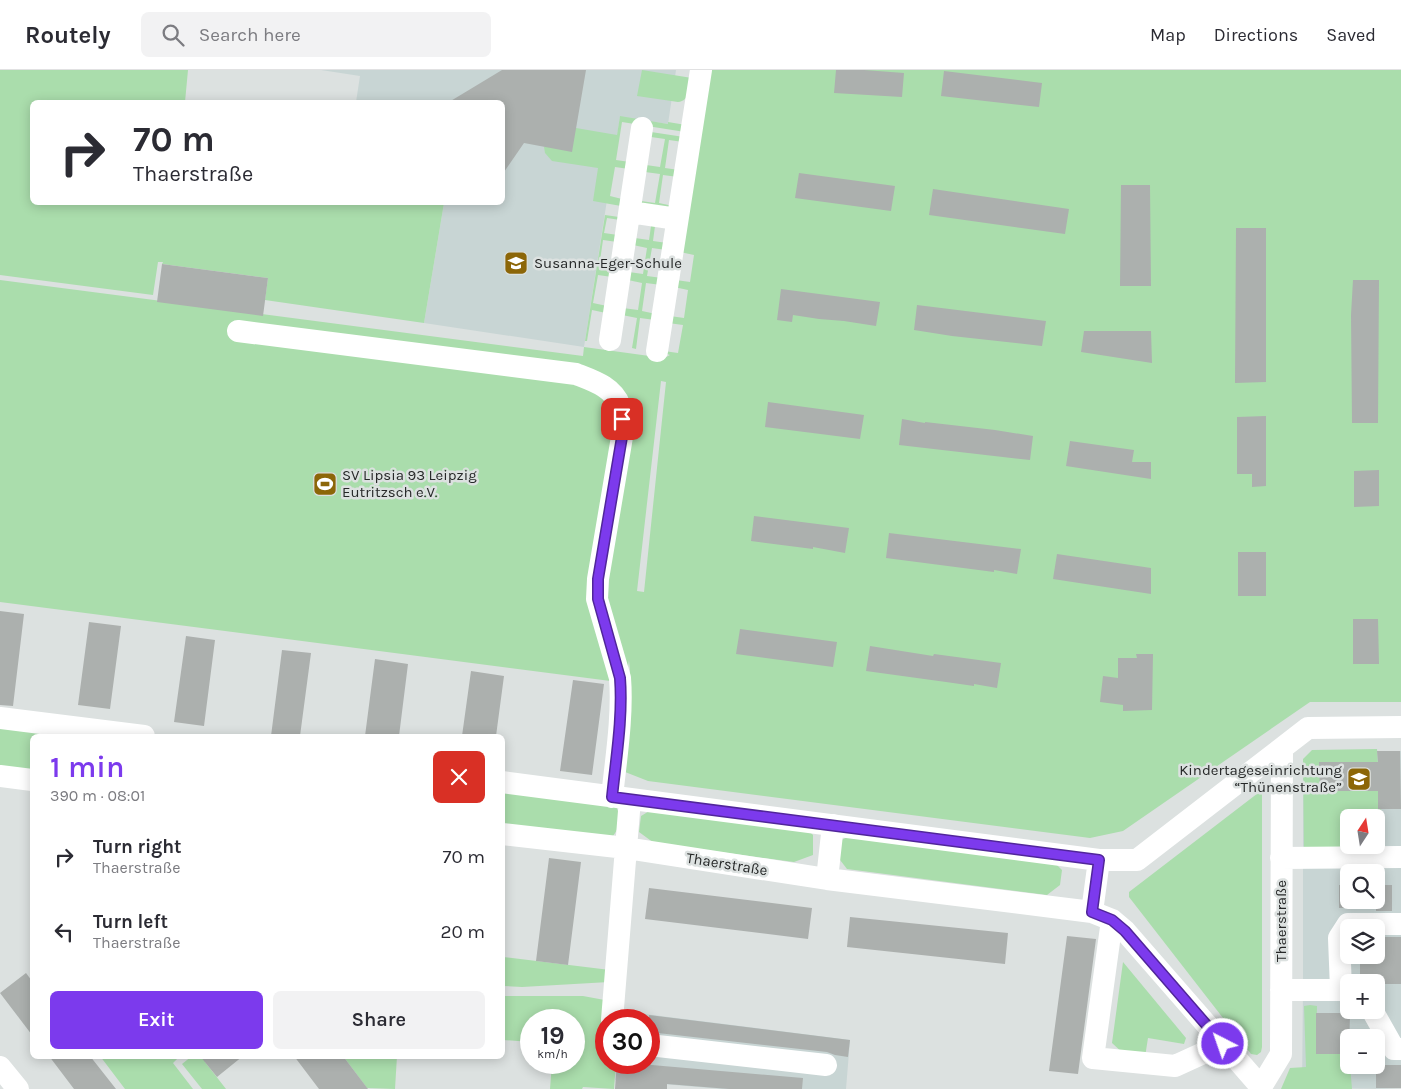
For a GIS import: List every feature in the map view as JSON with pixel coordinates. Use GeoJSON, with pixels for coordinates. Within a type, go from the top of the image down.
{"type":"FeatureCollection","features":[{"type":"Feature","properties":{"kind":"street"},"geometry":{"type":"LineString","coordinates":[[657,350],[701,70]]}},
{"type":"Feature","properties":{"kind":"street"},"geometry":{"type":"LineString","coordinates":[[610,340],[642,128]]}},
{"type":"Feature","properties":{"kind":"street"},"geometry":{"type":"LineString","coordinates":[[630,212],[677,219]]}},
{"type":"Feature","properties":{"kind":"street"},"geometry":{"type":"LineString","coordinates":[[238,331],[576,374],[597,382],[612,392],[621,407],[623,431],[598,579],[598,599],[620,678],[621,798],[626,848],[613,1009]]}},
{"type":"Feature","properties":{"kind":"street"},"geometry":{"type":"LineString","coordinates":[[0,718],[128,734]]}},
{"type":"Feature","properties":{"kind":"street"},"geometry":{"type":"LineString","coordinates":[[505,782],[1099,860],[1137,860],[1308,728],[1401,728]]}},
{"type":"Feature","properties":{"kind":"street","name":"Thaerstraße"},"geometry":{"type":"LineString","coordinates":[[505,834],[626,848],[827,879],[1102,916],[1125,931],[1261,1088],[1281,1054],[1282,749]]}},
{"type":"Feature","properties":{"kind":"street"},"geometry":{"type":"LineString","coordinates":[[0,776],[30,780]]}},
{"type":"Feature","properties":{"kind":"street"},"geometry":{"type":"LineString","coordinates":[[827,879],[832,826]]}},
{"type":"Feature","properties":{"kind":"street"},"geometry":{"type":"LineString","coordinates":[[1281,858],[1401,857]]}},
{"type":"Feature","properties":{"kind":"street"},"geometry":{"type":"LineString","coordinates":[[1099,860],[1102,916],[1093,1058],[1175,1066],[1223,1044]]}},
{"type":"Feature","properties":{"kind":"street"},"geometry":{"type":"LineString","coordinates":[[1343,974],[1339,938],[1348,924],[1401,924]]}},
{"type":"Feature","properties":{"kind":"street"},"geometry":{"type":"LineString","coordinates":[[1281,990],[1340,989]]}},
{"type":"Feature","properties":{"kind":"street"},"geometry":{"type":"LineString","coordinates":[[1377,1019],[1394,1049],[1401,1049]]}},
{"type":"Feature","properties":{"kind":"street"},"geometry":{"type":"LineString","coordinates":[[660,1046],[826,1065]]}},
{"type":"Feature","properties":{"kind":"street"},"geometry":{"type":"LineString","coordinates":[[0,1067],[18,1089]]}},
{"type":"Feature","properties":{"kind":"shaded area","name":"Susanna-Eger-Schule"},"geometry":{"type":"Polygon","coordinates":[[[321,70],[676,70],[668,124],[620,117],[584,347],[424,323],[444,205],[505,205],[505,100],[356,100],[360,76],[321,70]]]}},
{"type":"Feature","properties":{"kind":"shaded area"},"geometry":{"type":"Polygon","coordinates":[[[1377,751],[1401,751],[1401,1088],[1377,1088],[1401,1089],[1302,1088],[1303,759],[1377,751]]]}},
{"type":"Feature","properties":{"kind":"shaded area"},"geometry":{"type":"Polygon","coordinates":[[[660,1016],[850,1040],[846,1089],[722,1089],[615,1080],[615,1074],[660,1074],[660,1016]]]}},
{"type":"Feature","properties":{"kind":"green space"},"geometry":{"type":"Polygon","coordinates":[[[0,70],[188,70],[185,100],[30,100],[30,205],[444,205],[424,323],[265,300],[268,278],[162,264],[163,262],[158,262],[153,295],[0,275],[0,70]]]}},
{"type":"Feature","properties":{"kind":"green space"},"geometry":{"type":"Polygon","coordinates":[[[642,70],[692,78],[687,96],[678,102],[637,96],[642,70]]]}},
{"type":"Feature","properties":{"kind":"green space"},"geometry":{"type":"Polygon","coordinates":[[[709,70],[1401,70],[1401,702],[1310,702],[1123,831],[1090,838],[648,781],[620,770],[630,671],[629,660],[626,683],[0,602],[0,280],[583,356],[584,347],[664,358],[670,355],[664,353],[664,351],[678,353],[683,325],[668,323],[670,316],[684,318],[688,290],[674,287],[676,280],[690,282],[694,255],[680,252],[709,70]],[[661,381],[637,591],[644,592],[666,382],[661,381]]]}},
{"type":"Feature","properties":{"kind":"green space"},"geometry":{"type":"Polygon","coordinates":[[[620,116],[686,125],[685,132],[622,122],[616,160],[630,162],[629,169],[615,167],[610,196],[622,199],[621,206],[593,201],[598,168],[552,161],[545,153],[544,147],[576,128],[617,135],[620,116]]]}},
{"type":"Feature","properties":{"kind":"green space"},"geometry":{"type":"Polygon","coordinates":[[[651,132],[684,137],[683,142],[669,140],[665,168],[679,170],[678,177],[663,175],[659,203],[673,206],[672,209],[641,204],[641,201],[655,203],[660,174],[645,172],[646,165],[660,167],[665,139],[651,137],[651,132]]]}},
{"type":"Feature","properties":{"kind":"green space"},"geometry":{"type":"Polygon","coordinates":[[[605,215],[619,217],[620,220],[607,218],[604,233],[618,235],[617,242],[603,240],[599,268],[613,270],[612,277],[598,275],[593,303],[607,306],[606,313],[592,310],[587,341],[585,341],[605,215]]]}},
{"type":"Feature","properties":{"kind":"green space"},"geometry":{"type":"Polygon","coordinates":[[[651,226],[655,226],[653,241],[667,243],[666,250],[652,248],[647,276],[662,278],[661,285],[646,283],[642,311],[656,314],[655,320],[640,318],[636,349],[632,348],[637,318],[622,315],[623,308],[638,310],[642,283],[628,280],[629,272],[643,274],[647,248],[633,245],[635,238],[649,240],[651,226]]]}},
{"type":"Feature","properties":{"kind":"green space"},"geometry":{"type":"Polygon","coordinates":[[[0,724],[85,734],[30,734],[30,773],[0,769],[0,724]]]}},
{"type":"Feature","properties":{"kind":"green space"},"geometry":{"type":"Polygon","coordinates":[[[1377,749],[1381,809],[1340,809],[1340,850],[1304,851],[1303,759],[1312,750],[1377,749]]]}},
{"type":"Feature","properties":{"kind":"green space"},"geometry":{"type":"Polygon","coordinates":[[[505,786],[616,806],[620,818],[618,828],[613,836],[505,829],[505,786]]]}},
{"type":"Feature","properties":{"kind":"green space"},"geometry":{"type":"Polygon","coordinates":[[[1262,790],[1262,1047],[1261,1052],[1257,1055],[1251,1054],[1129,897],[1129,892],[1262,790]]]}},
{"type":"Feature","properties":{"kind":"green space"},"geometry":{"type":"Polygon","coordinates":[[[656,807],[805,827],[813,835],[813,855],[794,862],[654,843],[639,832],[641,816],[656,807]]]}},
{"type":"Feature","properties":{"kind":"green space"},"geometry":{"type":"Polygon","coordinates":[[[854,834],[1052,860],[1062,870],[1060,885],[1047,895],[847,869],[837,856],[839,841],[854,834]]]}},
{"type":"Feature","properties":{"kind":"green space"},"geometry":{"type":"Polygon","coordinates":[[[505,957],[610,970],[609,982],[522,987],[505,986],[505,957]]]}},
{"type":"Feature","properties":{"kind":"green space"},"geometry":{"type":"Polygon","coordinates":[[[1123,962],[1186,1038],[1184,1044],[1148,1038],[1145,1057],[1125,1055],[1112,1043],[1123,962]]]}},
{"type":"Feature","properties":{"kind":"green space"},"geometry":{"type":"Polygon","coordinates":[[[505,996],[583,996],[610,1001],[608,1009],[595,1009],[595,1074],[615,1074],[614,1089],[583,1087],[582,1089],[550,1089],[551,1074],[585,1074],[585,1009],[520,1009],[520,1041],[505,1040],[505,996]]]}},
{"type":"Feature","properties":{"kind":"green space"},"geometry":{"type":"Polygon","coordinates":[[[1304,1006],[1317,1006],[1316,1054],[1340,1054],[1340,1074],[1351,1074],[1352,1089],[1281,1089],[1290,1068],[1306,1067],[1304,1006]]]}},
{"type":"Feature","properties":{"kind":"green space"},"geometry":{"type":"Polygon","coordinates":[[[102,1059],[177,1059],[173,1063],[193,1089],[125,1089],[102,1059]]]}},
{"type":"Feature","properties":{"kind":"green space"},"geometry":{"type":"Polygon","coordinates":[[[188,1059],[208,1059],[205,1062],[226,1089],[202,1089],[182,1064],[188,1059]]]}},
{"type":"Feature","properties":{"kind":"green space"},"geometry":{"type":"Polygon","coordinates":[[[345,1059],[397,1059],[395,1089],[367,1088],[345,1059]]]}},
{"type":"Feature","properties":{"kind":"building"},"geometry":{"type":"Polygon","coordinates":[[[502,70],[586,70],[572,152],[524,143],[505,171],[505,100],[452,100],[502,70]]]}},
{"type":"Feature","properties":{"kind":"building"},"geometry":{"type":"Polygon","coordinates":[[[836,70],[904,73],[902,97],[834,93],[836,70]]]}},
{"type":"Feature","properties":{"kind":"building"},"geometry":{"type":"Polygon","coordinates":[[[944,71],[1042,83],[1039,107],[941,96],[944,71]]]}},
{"type":"Feature","properties":{"kind":"building"},"geometry":{"type":"Polygon","coordinates":[[[799,173],[895,186],[891,211],[795,198],[799,173]]]}},
{"type":"Feature","properties":{"kind":"building"},"geometry":{"type":"Polygon","coordinates":[[[1121,185],[1150,185],[1151,286],[1120,286],[1121,185]]]}},
{"type":"Feature","properties":{"kind":"building"},"geometry":{"type":"Polygon","coordinates":[[[933,189],[1069,209],[1065,234],[929,215],[933,189]]]}},
{"type":"Feature","properties":{"kind":"building"},"geometry":{"type":"Polygon","coordinates":[[[1236,228],[1266,228],[1266,382],[1235,383],[1236,228]]]}},
{"type":"Feature","properties":{"kind":"building"},"geometry":{"type":"Polygon","coordinates":[[[162,264],[268,278],[263,316],[157,302],[162,264]]]}},
{"type":"Feature","properties":{"kind":"building"},"geometry":{"type":"Polygon","coordinates":[[[1353,280],[1379,280],[1378,423],[1352,423],[1351,315],[1353,280]]]}},
{"type":"Feature","properties":{"kind":"building"},"geometry":{"type":"Polygon","coordinates":[[[781,289],[880,302],[876,326],[793,315],[792,322],[777,320],[781,289]]]}},
{"type":"Feature","properties":{"kind":"building"},"geometry":{"type":"Polygon","coordinates":[[[917,305],[1046,321],[1042,346],[914,330],[917,305]]]}},
{"type":"Feature","properties":{"kind":"building"},"geometry":{"type":"Polygon","coordinates":[[[1084,331],[1151,331],[1152,363],[1081,352],[1084,331]]]}},
{"type":"Feature","properties":{"kind":"building"},"geometry":{"type":"Polygon","coordinates":[[[768,402],[864,415],[860,439],[765,427],[768,402]]]}},
{"type":"Feature","properties":{"kind":"building"},"geometry":{"type":"Polygon","coordinates":[[[1266,416],[1266,486],[1252,487],[1252,474],[1237,474],[1237,417],[1266,416]]]}},
{"type":"Feature","properties":{"kind":"building"},"geometry":{"type":"Polygon","coordinates":[[[902,419],[1033,436],[1030,460],[899,445],[902,419]]]}},
{"type":"Feature","properties":{"kind":"building"},"geometry":{"type":"Polygon","coordinates":[[[1070,441],[1134,450],[1132,462],[1151,462],[1151,479],[1066,466],[1070,441]]]}},
{"type":"Feature","properties":{"kind":"building"},"geometry":{"type":"Polygon","coordinates":[[[1379,470],[1379,506],[1354,507],[1354,471],[1379,470]]]}},
{"type":"Feature","properties":{"kind":"building"},"geometry":{"type":"Polygon","coordinates":[[[754,516],[849,528],[845,553],[813,547],[813,549],[751,541],[754,516]]]}},
{"type":"Feature","properties":{"kind":"building"},"geometry":{"type":"Polygon","coordinates":[[[889,533],[1021,549],[1017,574],[886,558],[889,533]]]}},
{"type":"Feature","properties":{"kind":"building"},"geometry":{"type":"Polygon","coordinates":[[[1238,552],[1266,552],[1266,596],[1238,596],[1238,552]]]}},
{"type":"Feature","properties":{"kind":"building"},"geometry":{"type":"Polygon","coordinates":[[[1057,554],[1151,568],[1151,594],[1053,579],[1057,554]]]}},
{"type":"Feature","properties":{"kind":"building"},"geometry":{"type":"Polygon","coordinates":[[[0,611],[24,614],[13,706],[0,705],[0,611]]]}},
{"type":"Feature","properties":{"kind":"building"},"geometry":{"type":"Polygon","coordinates":[[[1353,619],[1378,619],[1379,664],[1353,664],[1353,619]]]}},
{"type":"Feature","properties":{"kind":"building"},"geometry":{"type":"Polygon","coordinates":[[[89,622],[121,626],[110,709],[78,705],[89,622]]]}},
{"type":"Feature","properties":{"kind":"building"},"geometry":{"type":"Polygon","coordinates":[[[740,629],[837,642],[833,667],[736,654],[740,629]]]}},
{"type":"Feature","properties":{"kind":"building"},"geometry":{"type":"Polygon","coordinates":[[[186,636],[215,640],[204,726],[174,722],[186,636]]]}},
{"type":"Feature","properties":{"kind":"building"},"geometry":{"type":"Polygon","coordinates":[[[870,646],[933,656],[934,654],[1001,663],[997,688],[866,671],[870,646]]]}},
{"type":"Feature","properties":{"kind":"building"},"geometry":{"type":"Polygon","coordinates":[[[282,650],[311,653],[300,734],[271,734],[282,650]]]}},
{"type":"Feature","properties":{"kind":"building"},"geometry":{"type":"Polygon","coordinates":[[[1136,654],[1153,654],[1152,710],[1123,711],[1123,705],[1100,702],[1103,676],[1118,678],[1118,658],[1137,658],[1136,654]]]}},
{"type":"Feature","properties":{"kind":"building"},"geometry":{"type":"Polygon","coordinates":[[[375,659],[408,664],[399,734],[365,734],[375,659]]]}},
{"type":"Feature","properties":{"kind":"building"},"geometry":{"type":"Polygon","coordinates":[[[471,671],[504,676],[496,734],[462,734],[471,671]]]}},
{"type":"Feature","properties":{"kind":"building"},"geometry":{"type":"Polygon","coordinates":[[[573,680],[604,684],[592,775],[560,771],[573,680]]]}},
{"type":"Feature","properties":{"kind":"building"},"geometry":{"type":"Polygon","coordinates":[[[1377,751],[1400,751],[1401,809],[1378,809],[1378,791],[1320,791],[1319,762],[1378,762],[1377,751]]]}},
{"type":"Feature","properties":{"kind":"building"},"geometry":{"type":"Polygon","coordinates":[[[549,858],[581,862],[568,965],[536,961],[549,858]]]}},
{"type":"Feature","properties":{"kind":"building"},"geometry":{"type":"Polygon","coordinates":[[[1339,885],[1340,885],[1340,908],[1339,885]]]}},
{"type":"Feature","properties":{"kind":"building"},"geometry":{"type":"Polygon","coordinates":[[[1385,885],[1392,885],[1392,911],[1376,911],[1376,909],[1385,909],[1385,885]]]}},
{"type":"Feature","properties":{"kind":"building"},"geometry":{"type":"Polygon","coordinates":[[[649,888],[812,908],[808,939],[645,919],[649,888]]]}},
{"type":"Feature","properties":{"kind":"building"},"geometry":{"type":"Polygon","coordinates":[[[850,917],[1008,933],[1005,964],[847,947],[850,917]]]}},
{"type":"Feature","properties":{"kind":"building"},"geometry":{"type":"Polygon","coordinates":[[[1067,936],[1096,939],[1078,1074],[1049,1071],[1067,936]]]}},
{"type":"Feature","properties":{"kind":"building"},"geometry":{"type":"Polygon","coordinates":[[[1385,937],[1401,937],[1401,984],[1385,984],[1385,974],[1360,974],[1360,964],[1385,964],[1385,937]]]}},
{"type":"Feature","properties":{"kind":"building"},"geometry":{"type":"Polygon","coordinates":[[[26,973],[30,978],[30,1032],[0,993],[26,973]]]}},
{"type":"Feature","properties":{"kind":"building"},"geometry":{"type":"Polygon","coordinates":[[[1316,1013],[1340,1013],[1340,1019],[1350,1019],[1350,1029],[1340,1029],[1340,1054],[1316,1054],[1316,1013]]]}},
{"type":"Feature","properties":{"kind":"building"},"geometry":{"type":"Polygon","coordinates":[[[660,1016],[850,1040],[848,1057],[827,1052],[660,1033],[660,1016]]]}},
{"type":"Feature","properties":{"kind":"building"},"geometry":{"type":"Polygon","coordinates":[[[51,1059],[92,1059],[116,1089],[74,1089],[51,1059]]]}},
{"type":"Feature","properties":{"kind":"building"},"geometry":{"type":"Polygon","coordinates":[[[202,1059],[239,1059],[217,1077],[202,1059]]]}},
{"type":"Feature","properties":{"kind":"building"},"geometry":{"type":"Polygon","coordinates":[[[296,1059],[345,1059],[368,1089],[319,1089],[296,1059]]]}},
{"type":"Feature","properties":{"kind":"building"},"geometry":{"type":"Polygon","coordinates":[[[1385,1065],[1401,1065],[1401,1088],[1376,1088],[1376,1074],[1385,1074],[1385,1065]]]}},
{"type":"Feature","properties":{"kind":"building"},"geometry":{"type":"Polygon","coordinates":[[[660,1066],[803,1078],[802,1089],[729,1089],[667,1084],[667,1089],[615,1089],[616,1074],[660,1074],[660,1066]]]}},
{"type":"Feature","properties":{"kind":"place","name":"Susanna-Eger-Schule"},"geometry":{"type":"Point","coordinates":[516,263]}},
{"type":"Feature","properties":{"kind":"place","name":"SV Lipsia 93 Leipzig Eutritzsch e.V."},"geometry":{"type":"Point","coordinates":[325,484]}},
{"type":"Feature","properties":{"kind":"place","name":"Kindertageseinrichtung “Thünenstraße”"},"geometry":{"type":"Point","coordinates":[1359,779]}},
{"type":"Feature","properties":{"kind":"route"},"geometry":{"type":"LineString","coordinates":[[622,419],[623,431],[598,579],[598,599],[620,678],[621,704],[612,797],[1099,860],[1092,912],[1112,920],[1125,931],[1223,1044]]}}]}
